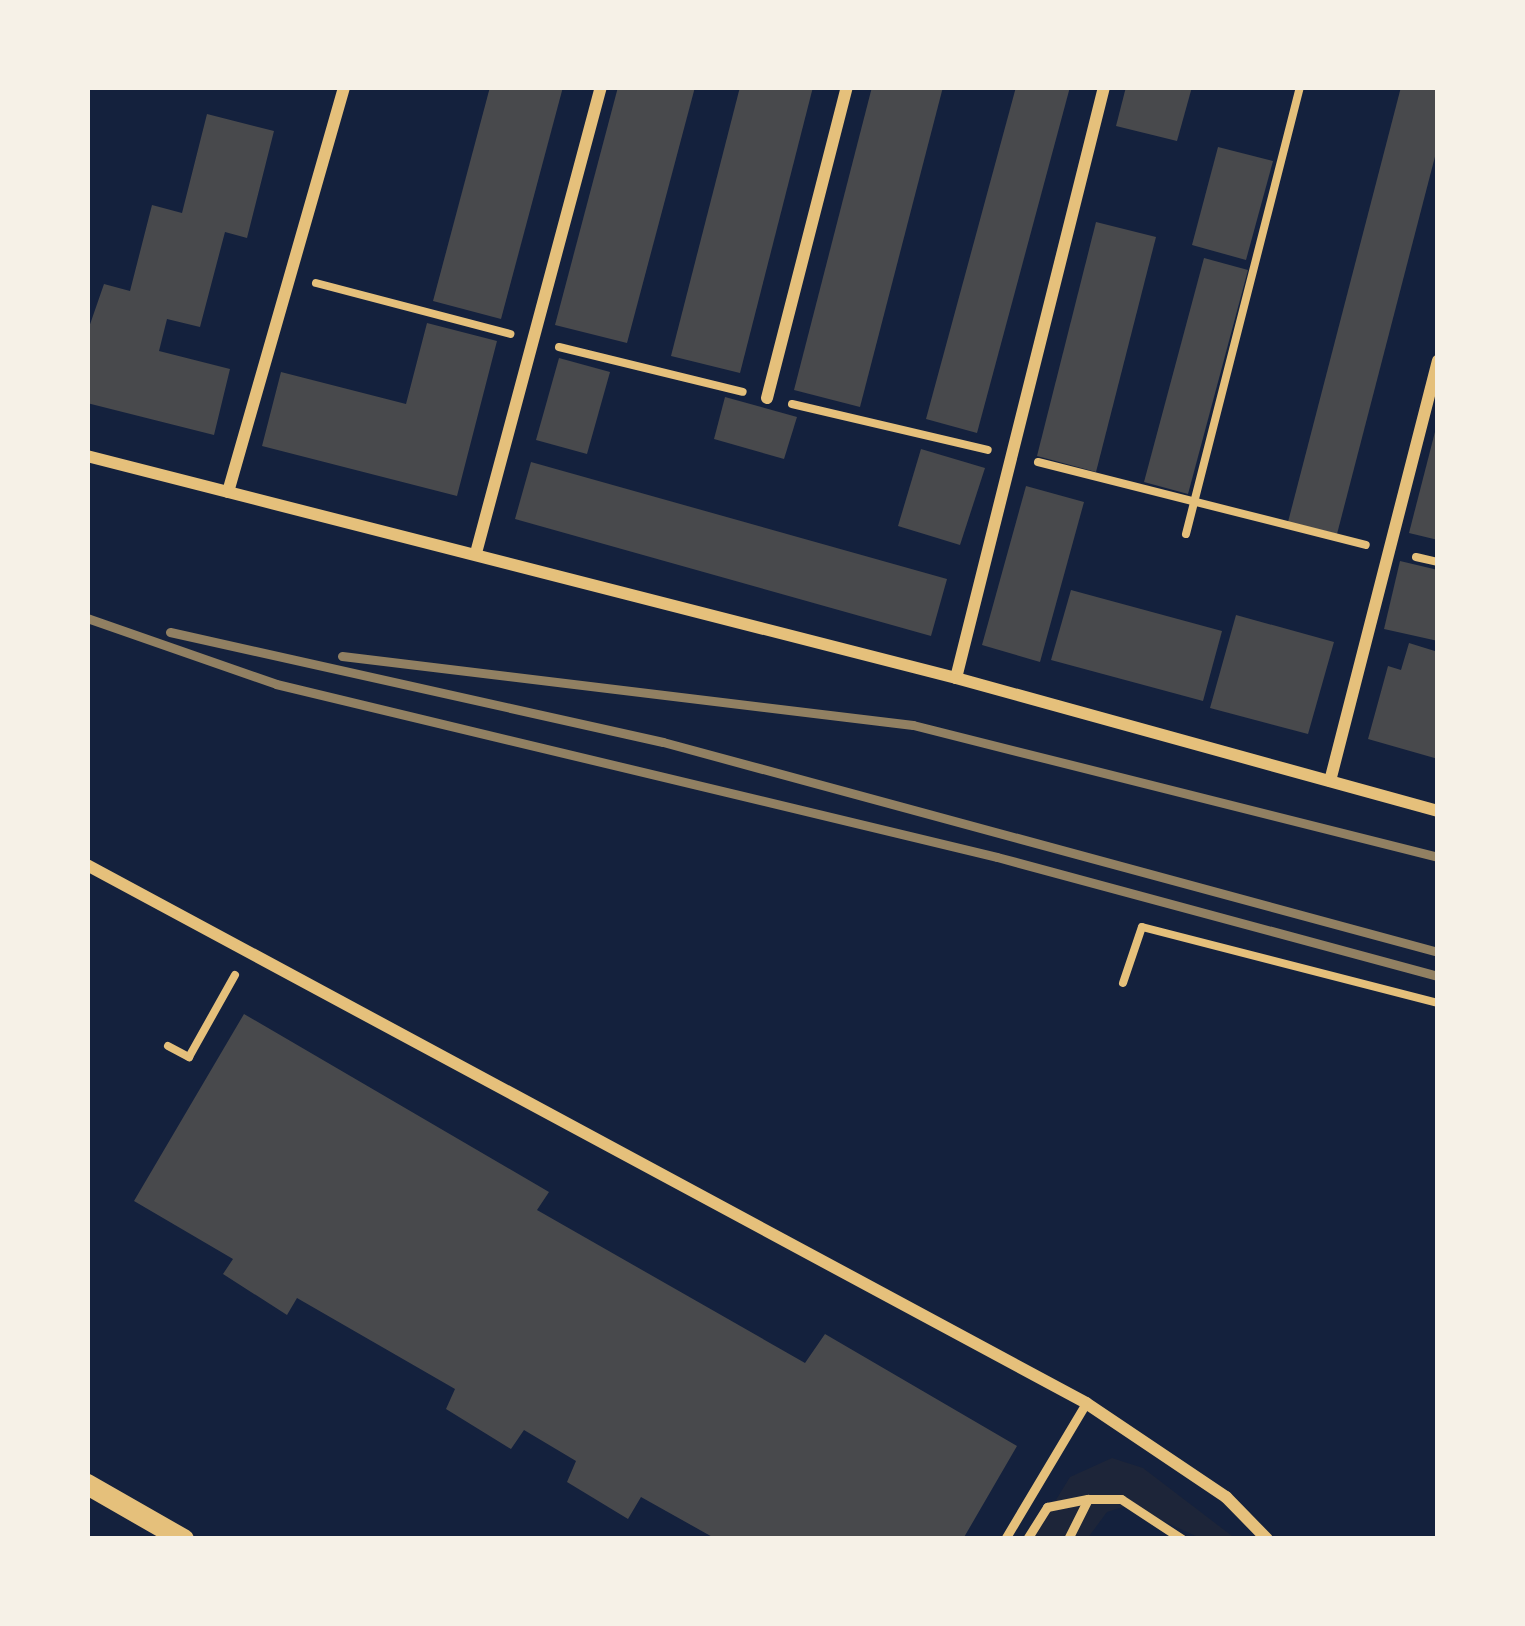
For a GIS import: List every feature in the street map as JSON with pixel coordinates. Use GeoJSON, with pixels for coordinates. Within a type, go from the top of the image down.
{"type":"FeatureCollection","features":[{"type":"Feature","properties":{"kind":"street"},"geometry":{"type":"LineString","coordinates":[[228,492],[344,87]]}},
{"type":"Feature","properties":{"kind":"street"},"geometry":{"type":"LineString","coordinates":[[476,553],[601,87]]}},
{"type":"Feature","properties":{"kind":"street"},"geometry":{"type":"LineString","coordinates":[[767,398],[847,87]]}},
{"type":"Feature","properties":{"kind":"street"},"geometry":{"type":"LineString","coordinates":[[956,678],[1104,87]]}},
{"type":"Feature","properties":{"kind":"street"},"geometry":{"type":"LineString","coordinates":[[1330,781],[1438,361]]}},
{"type":"Feature","properties":{"kind":"street"},"geometry":{"type":"LineString","coordinates":[[87,456],[956,678],[1438,811]]}},
{"type":"Feature","properties":{"kind":"street"},"geometry":{"type":"LineString","coordinates":[[87,865],[250,948],[1086,1403],[1226,1497],[1267,1539]]}},
{"type":"Feature","properties":{"kind":"street"},"geometry":{"type":"LineString","coordinates":[[87,1484],[183,1539]]}},
{"type":"Feature","properties":{"kind":"lane"},"geometry":{"type":"LineString","coordinates":[[1005,1539],[1086,1403]]}},
{"type":"Feature","properties":{"kind":"lane"},"geometry":{"type":"LineString","coordinates":[[1027,1539],[1047,1508],[1088,1499],[1121,1499],[1182,1539]]}},
{"type":"Feature","properties":{"kind":"lane"},"geometry":{"type":"LineString","coordinates":[[1068,1539],[1088,1499]]}},
{"type":"Feature","properties":{"kind":"path"},"geometry":{"type":"LineString","coordinates":[[1186,535],[1300,87]]}},
{"type":"Feature","properties":{"kind":"path"},"geometry":{"type":"LineString","coordinates":[[293,277],[535,341],[1438,562]]}},
{"type":"Feature","properties":{"kind":"path"},"geometry":{"type":"LineString","coordinates":[[1123,983],[1142,927],[1438,1003]]}},
{"type":"Feature","properties":{"kind":"path"},"geometry":{"type":"LineString","coordinates":[[168,1046],[189,1057],[250,948]]}},
{"type":"Feature","properties":{"kind":"shaded area"},"geometry":{"type":"Polygon","coordinates":[[[1112,1458],[1143,1468],[1236,1539],[1202,1539],[1129,1505],[1107,1512],[1087,1539],[1032,1539],[1070,1477],[1112,1458]]]}},
{"type":"Feature","properties":{"kind":"building"},"geometry":{"type":"Polygon","coordinates":[[[490,87],[563,87],[501,319],[433,301],[490,87]]]}},
{"type":"Feature","properties":{"kind":"building"},"geometry":{"type":"Polygon","coordinates":[[[618,87],[695,87],[627,343],[555,325],[618,87]]]}},
{"type":"Feature","properties":{"kind":"building"},"geometry":{"type":"Polygon","coordinates":[[[740,87],[813,87],[740,373],[671,356],[740,87]]]}},
{"type":"Feature","properties":{"kind":"building"},"geometry":{"type":"Polygon","coordinates":[[[872,87],[943,87],[860,407],[794,390],[872,87]]]}},
{"type":"Feature","properties":{"kind":"building"},"geometry":{"type":"Polygon","coordinates":[[[1016,87],[1070,87],[977,433],[926,419],[1016,87]]]}},
{"type":"Feature","properties":{"kind":"building"},"geometry":{"type":"Polygon","coordinates":[[[1126,87],[1192,87],[1177,141],[1116,126],[1126,87]]]}},
{"type":"Feature","properties":{"kind":"building"},"geometry":{"type":"Polygon","coordinates":[[[1401,87],[1438,87],[1438,145],[1337,534],[1288,522],[1401,87]]]}},
{"type":"Feature","properties":{"kind":"building"},"geometry":{"type":"Polygon","coordinates":[[[207,114],[274,131],[247,238],[225,232],[200,327],[167,319],[159,351],[230,369],[214,435],[87,403],[87,333],[104,284],[130,291],[152,205],[182,213],[207,114]]]}},
{"type":"Feature","properties":{"kind":"building"},"geometry":{"type":"Polygon","coordinates":[[[1218,147],[1273,161],[1246,260],[1192,245],[1218,147]]]}},
{"type":"Feature","properties":{"kind":"building"},"geometry":{"type":"Polygon","coordinates":[[[1096,222],[1156,237],[1096,472],[1037,456],[1096,222]]]}},
{"type":"Feature","properties":{"kind":"building"},"geometry":{"type":"Polygon","coordinates":[[[1204,258],[1248,270],[1188,494],[1144,482],[1204,258]]]}},
{"type":"Feature","properties":{"kind":"building"},"geometry":{"type":"Polygon","coordinates":[[[427,323],[497,341],[457,496],[262,446],[281,372],[406,404],[427,323]]]}},
{"type":"Feature","properties":{"kind":"building"},"geometry":{"type":"Polygon","coordinates":[[[559,358],[610,372],[587,454],[536,440],[559,358]]]}},
{"type":"Feature","properties":{"kind":"building"},"geometry":{"type":"Polygon","coordinates":[[[725,397],[797,417],[784,459],[714,439],[725,397]]]}},
{"type":"Feature","properties":{"kind":"building"},"geometry":{"type":"Polygon","coordinates":[[[1438,428],[1438,540],[1409,533],[1438,428]]]}},
{"type":"Feature","properties":{"kind":"building"},"geometry":{"type":"Polygon","coordinates":[[[921,449],[985,468],[960,545],[898,526],[921,449]]]}},
{"type":"Feature","properties":{"kind":"building"},"geometry":{"type":"Polygon","coordinates":[[[531,462],[947,579],[931,636],[515,519],[531,462]]]}},
{"type":"Feature","properties":{"kind":"building"},"geometry":{"type":"Polygon","coordinates":[[[1026,486],[1084,502],[1040,662],[982,645],[1026,486]]]}},
{"type":"Feature","properties":{"kind":"building"},"geometry":{"type":"Polygon","coordinates":[[[1400,561],[1438,570],[1438,641],[1384,629],[1400,561]]]}},
{"type":"Feature","properties":{"kind":"building"},"geometry":{"type":"Polygon","coordinates":[[[1071,590],[1222,631],[1203,701],[1051,660],[1071,590]]]}},
{"type":"Feature","properties":{"kind":"building"},"geometry":{"type":"Polygon","coordinates":[[[1236,615],[1334,642],[1308,734],[1210,708],[1236,615]]]}},
{"type":"Feature","properties":{"kind":"building"},"geometry":{"type":"Polygon","coordinates":[[[1409,643],[1438,652],[1438,759],[1368,739],[1388,666],[1401,670],[1409,643]]]}},
{"type":"Feature","properties":{"kind":"building"},"geometry":{"type":"Polygon","coordinates":[[[244,1014],[549,1192],[537,1210],[805,1363],[825,1334],[1017,1446],[963,1539],[716,1539],[641,1497],[628,1519],[567,1482],[576,1461],[524,1430],[511,1449],[446,1409],[455,1389],[297,1298],[287,1315],[223,1274],[233,1259],[134,1201],[244,1014]]]}},
{"type":"Feature","properties":{"kind":"railway"},"geometry":{"type":"LineString","coordinates":[[87,618],[276,684],[997,857],[1438,976]]}},
{"type":"Feature","properties":{"kind":"railway"},"geometry":{"type":"LineString","coordinates":[[170,632],[663,742],[1438,952]]}},
{"type":"Feature","properties":{"kind":"railway"},"geometry":{"type":"LineString","coordinates":[[342,656],[913,725],[1438,857]]}}]}
